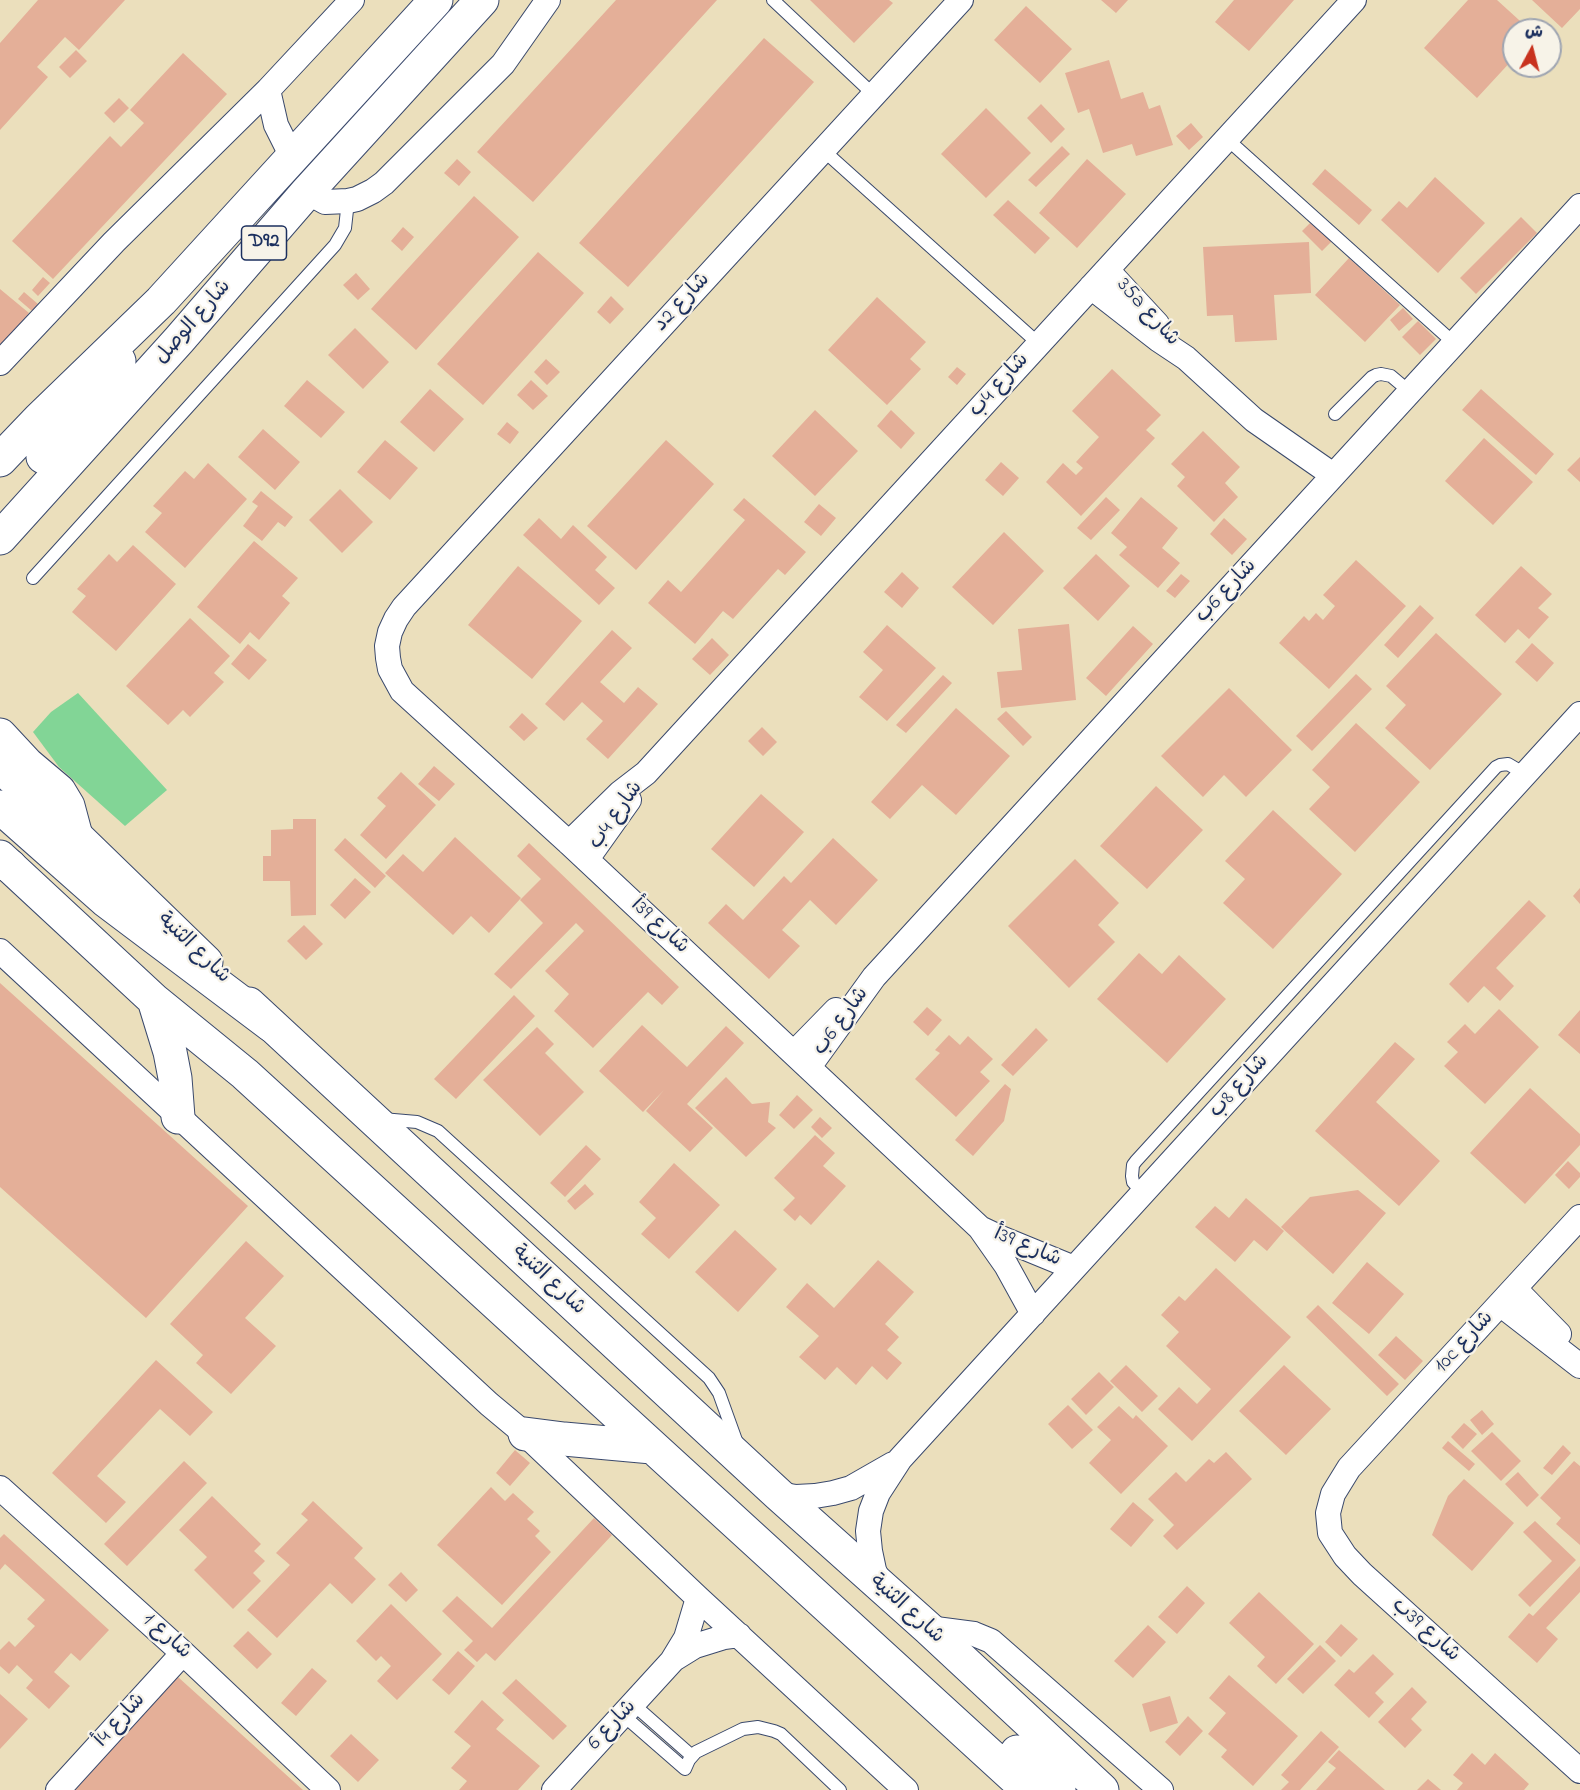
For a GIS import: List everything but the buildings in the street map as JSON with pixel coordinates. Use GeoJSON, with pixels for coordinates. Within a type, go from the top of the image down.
{"type":"FeatureCollection","features":[{"type":"Feature","properties":{"kind":"main road","name":"شارع الوصل"},"geometry":{"type":"LineString","coordinates":[[0,460],[160,301],[436,0]]}},
{"type":"Feature","properties":{"kind":"main road","name":"شارع الوصل"},"geometry":{"type":"LineString","coordinates":[[0,538],[179,340],[307,192],[482,0]]}},
{"type":"Feature","properties":{"kind":"main road"},"geometry":{"type":"LineString","coordinates":[[0,505],[71,426],[160,301]]}},
{"type":"Feature","properties":{"kind":"main road"},"geometry":{"type":"LineString","coordinates":[[0,430],[16,421],[39,419]]}},
{"type":"Feature","properties":{"kind":"main road"},"geometry":{"type":"LineString","coordinates":[[0,564],[46,487]]}},
{"type":"Feature","properties":{"kind":"main road"},"geometry":{"type":"LineString","coordinates":[[0,735],[27,764],[59,791],[68,806],[76,836]]}},
{"type":"Feature","properties":{"kind":"main road","name":"شارع الثنية"},"geometry":{"type":"LineString","coordinates":[[0,766],[76,836],[271,1025],[778,1494],[927,1628],[1079,1785]]}},
{"type":"Feature","properties":{"kind":"main road"},"geometry":{"type":"LineString","coordinates":[[0,807],[105,900],[271,1025]]}},
{"type":"Feature","properties":{"kind":"main road"},"geometry":{"type":"LineString","coordinates":[[3,862],[154,1000],[245,1074],[1028,1790]]}},
{"type":"Feature","properties":{"kind":"main road"},"geometry":{"type":"LineString","coordinates":[[154,1000],[170,1052],[178,1117]]}},
{"type":"Feature","properties":{"kind":"main road"},"geometry":{"type":"LineString","coordinates":[[525,1434],[652,1447]]}},
{"type":"Feature","properties":{"kind":"main road"},"geometry":{"type":"LineString","coordinates":[[950,1718],[979,1726],[999,1736],[1079,1785]]}},
{"type":"Feature","properties":{"kind":"street"},"geometry":{"type":"LineString","coordinates":[[0,363],[114,242],[268,90],[352,0]]}},
{"type":"Feature","properties":{"kind":"street"},"geometry":{"type":"LineString","coordinates":[[307,192],[325,202],[348,201],[357,199],[384,183],[512,52],[548,0]]}},
{"type":"Feature","properties":{"kind":"street","name":"شارع 2د"},"geometry":{"type":"LineString","coordinates":[[404,607],[961,0]]}},
{"type":"Feature","properties":{"kind":"street","name":"شارع 4ب"},"geometry":{"type":"LineString","coordinates":[[587,859],[646,773],[1354,0]]}},
{"type":"Feature","properties":{"kind":"street"},"geometry":{"type":"LineString","coordinates":[[268,90],[276,125],[292,157]]}},
{"type":"Feature","properties":{"kind":"street","name":"شارع 6ب"},"geometry":{"type":"LineString","coordinates":[[802,1060],[874,977],[1580,206]]}},
{"type":"Feature","properties":{"kind":"street","name":"35a شارع"},"geometry":{"type":"LineString","coordinates":[[1099,278],[1160,340],[1186,358],[1254,420],[1277,449],[1326,483]]}},
{"type":"Feature","properties":{"kind":"street","name":"شارع 39أ"},"geometry":{"type":"LineString","coordinates":[[404,607],[390,632],[387,646],[390,669],[402,690],[587,859],[980,1228],[1006,1265],[1033,1314]]}},
{"type":"Feature","properties":{"kind":"street","name":"شارع 8ب"},"geometry":{"type":"LineString","coordinates":[[882,1588],[874,1570],[870,1551],[871,1511],[878,1493],[900,1459],[1580,714]]}},
{"type":"Feature","properties":{"kind":"street","name":"شارع 4ب"},"geometry":{"type":"LineString","coordinates":[[569,843],[620,793],[646,773]]}},
{"type":"Feature","properties":{"kind":"street"},"geometry":{"type":"LineString","coordinates":[[0,951],[489,1404],[525,1434],[906,1790]]}},
{"type":"Feature","properties":{"kind":"street","name":"10c شارع"},"geometry":{"type":"LineString","coordinates":[[1349,1468],[1580,1217]]}},
{"type":"Feature","properties":{"kind":"street","name":"شارع 39أ"},"geometry":{"type":"LineString","coordinates":[[980,1228],[1074,1268]]}},
{"type":"Feature","properties":{"kind":"street"},"geometry":{"type":"LineString","coordinates":[[1507,1296],[1568,1344],[1580,1359]]}},
{"type":"Feature","properties":{"kind":"street"},"geometry":{"type":"LineString","coordinates":[[1507,1296],[1580,1366]]}},
{"type":"Feature","properties":{"kind":"street","name":"شارع 8ب"},"geometry":{"type":"LineString","coordinates":[[778,1494],[796,1497],[833,1493],[851,1488],[900,1459]]}},
{"type":"Feature","properties":{"kind":"street","name":"شارع 39ب"},"geometry":{"type":"LineString","coordinates":[[1349,1468],[1333,1494],[1328,1513],[1330,1533],[1345,1556],[1362,1574],[1580,1771]]}},
{"type":"Feature","properties":{"kind":"street","name":"شارع 1"},"geometry":{"type":"LineString","coordinates":[[0,1488],[183,1653],[328,1790]]}},
{"type":"Feature","properties":{"kind":"street","name":"شارع 6"},"geometry":{"type":"LineString","coordinates":[[672,1661],[688,1631],[698,1598]]}},
{"type":"Feature","properties":{"kind":"street"},"geometry":{"type":"LineString","coordinates":[[927,1628],[974,1634],[991,1641],[1161,1790]]}},
{"type":"Feature","properties":{"kind":"street","name":"شارع 6"},"geometry":{"type":"LineString","coordinates":[[554,1790],[672,1661],[695,1646],[724,1636],[739,1635]]}},
{"type":"Feature","properties":{"kind":"street","name":"شارع 4أ"},"geometry":{"type":"LineString","coordinates":[[58,1790],[183,1653]]}},
{"type":"Feature","properties":{"kind":"lane"},"geometry":{"type":"LineString","coordinates":[[773,0],[874,95]]}},
{"type":"Feature","properties":{"kind":"lane"},"geometry":{"type":"LineString","coordinates":[[1227,139],[1454,343]]}},
{"type":"Feature","properties":{"kind":"lane"},"geometry":{"type":"LineString","coordinates":[[823,150],[1039,344]]}},
{"type":"Feature","properties":{"kind":"lane"},"geometry":{"type":"LineString","coordinates":[[33,578],[335,245],[345,228],[348,201]]}},
{"type":"Feature","properties":{"kind":"lane"},"geometry":{"type":"LineString","coordinates":[[1335,414],[1376,375],[1391,376],[1410,392]]}},
{"type":"Feature","properties":{"kind":"lane"},"geometry":{"type":"LineString","coordinates":[[628,1709],[692,1756]]}},
{"type":"Feature","properties":{"kind":"lane"},"geometry":{"type":"LineString","coordinates":[[628,1709],[685,1769],[692,1756],[701,1749],[743,1730],[766,1728],[781,1734],[840,1790]]}},
{"type":"Feature","properties":{"kind":"green space"},"geometry":{"type":"Polygon","coordinates":[[[78,693],[167,790],[125,826],[59,767],[33,732],[51,712],[78,693]]]}}]}
